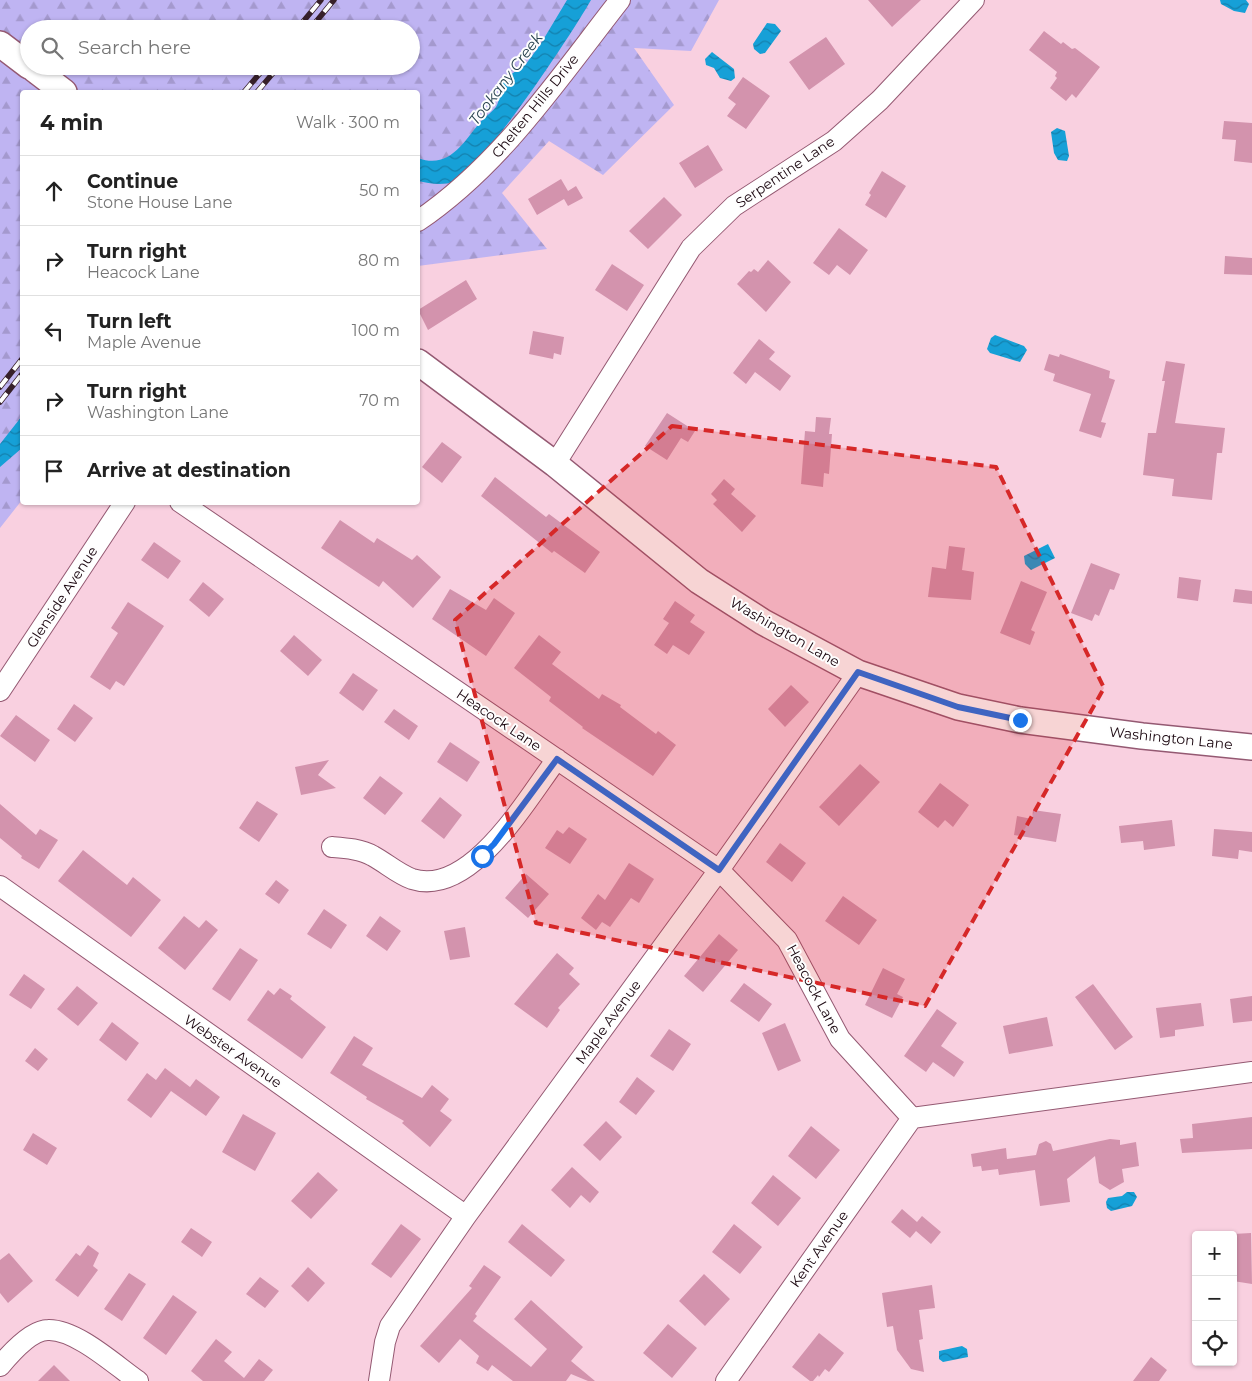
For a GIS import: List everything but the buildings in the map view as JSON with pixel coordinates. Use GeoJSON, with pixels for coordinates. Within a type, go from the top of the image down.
{"type":"FeatureCollection","features":[{"type":"Feature","properties":{"kind":"main road"},"geometry":{"type":"LineString","coordinates":[[0,44],[20,59]]}},
{"type":"Feature","properties":{"kind":"main road"},"geometry":{"type":"LineString","coordinates":[[41,75],[61,90]]}},
{"type":"Feature","properties":{"kind":"main road","name":"Washington Lane"},"geometry":{"type":"LineString","coordinates":[[420,363],[555,464],[699,580],[763,622],[858,672],[958,707],[1020,720],[1142,736],[1252,747]]}},
{"type":"Feature","properties":{"kind":"street","name":"Chelten Hills Drive"},"geometry":{"type":"LineString","coordinates":[[420,219],[460,190],[504,148],[620,0]]}},
{"type":"Feature","properties":{"kind":"street","name":"Serpentine Lane"},"geometry":{"type":"LineString","coordinates":[[555,464],[691,248],[734,206],[840,135],[880,100],[974,0]]}},
{"type":"Feature","properties":{"kind":"street","name":"Glenside Avenue"},"geometry":{"type":"LineString","coordinates":[[0,691],[122,505]]}},
{"type":"Feature","properties":{"kind":"street","name":"Heacock Lane"},"geometry":{"type":"LineString","coordinates":[[184,505],[719,870],[788,940],[840,1038],[912,1118]]}},
{"type":"Feature","properties":{"kind":"street","name":"Maple Avenue"},"geometry":{"type":"LineString","coordinates":[[379,1381],[385,1342],[390,1326],[466,1216],[719,870],[858,672]]}},
{"type":"Feature","properties":{"kind":"street"},"geometry":{"type":"LineString","coordinates":[[332,847],[371,854],[414,879],[442,878],[457,873],[471,865],[494,844],[557,759]]}},
{"type":"Feature","properties":{"kind":"street","name":"Webster Avenue"},"geometry":{"type":"LineString","coordinates":[[0,886],[466,1216]]}},
{"type":"Feature","properties":{"kind":"street"},"geometry":{"type":"LineString","coordinates":[[912,1118],[1252,1072]]}},
{"type":"Feature","properties":{"kind":"street","name":"Kent Avenue"},"geometry":{"type":"LineString","coordinates":[[726,1381],[912,1118]]}},
{"type":"Feature","properties":{"kind":"street"},"geometry":{"type":"LineString","coordinates":[[0,1366],[18,1344],[47,1330],[73,1335],[138,1381]]}},
{"type":"Feature","properties":{"kind":"highlighted area"},"geometry":{"type":"Polygon","coordinates":[[[672,426],[996,467],[1104,688],[925,1006],[536,923],[455,620],[672,426]]]}},
{"type":"Feature","properties":{"kind":"green space"},"geometry":{"type":"Polygon","coordinates":[[[0,0],[719,0],[691,51],[634,48],[674,105],[603,175],[549,141],[502,193],[547,249],[420,266],[420,90],[20,90],[20,503],[0,528],[0,0]]]}},
{"type":"Feature","properties":{"kind":"water","name":"Tookany Creek"},"geometry":{"type":"Polygon","coordinates":[[[567,0],[591,0],[566,41],[526,99],[466,173],[448,183],[439,184],[420,181],[420,159],[429,161],[439,160],[448,157],[455,151],[496,107],[503,80],[526,64],[540,45],[567,0]]]}},
{"type":"Feature","properties":{"kind":"water"},"geometry":{"type":"Polygon","coordinates":[[[1220,0],[1246,0],[1249,4],[1245,13],[1234,11],[1221,4],[1220,0]]]}},
{"type":"Feature","properties":{"kind":"water"},"geometry":{"type":"Polygon","coordinates":[[[767,23],[775,24],[781,31],[765,53],[760,54],[754,49],[753,44],[767,23]]]}},
{"type":"Feature","properties":{"kind":"water"},"geometry":{"type":"Polygon","coordinates":[[[712,52],[734,69],[735,78],[731,81],[720,78],[714,68],[706,65],[705,59],[712,52]]]}},
{"type":"Feature","properties":{"kind":"water"},"geometry":{"type":"Polygon","coordinates":[[[1057,128],[1065,131],[1069,156],[1067,161],[1058,160],[1054,153],[1051,132],[1057,128]]]}},
{"type":"Feature","properties":{"kind":"water"},"geometry":{"type":"Polygon","coordinates":[[[995,335],[1024,346],[1027,350],[1020,362],[990,353],[987,349],[991,338],[995,335]]]}},
{"type":"Feature","properties":{"kind":"water"},"geometry":{"type":"Polygon","coordinates":[[[20,419],[20,450],[0,467],[0,444],[20,419]]]}},
{"type":"Feature","properties":{"kind":"water"},"geometry":{"type":"Polygon","coordinates":[[[1048,544],[1055,558],[1031,570],[1025,564],[1024,556],[1048,544]]]}},
{"type":"Feature","properties":{"kind":"water"},"geometry":{"type":"Polygon","coordinates":[[[1127,1192],[1134,1192],[1137,1197],[1132,1206],[1111,1211],[1107,1208],[1106,1202],[1108,1198],[1122,1196],[1127,1192]]]}},
{"type":"Feature","properties":{"kind":"water"},"geometry":{"type":"Polygon","coordinates":[[[962,1346],[967,1349],[968,1357],[943,1362],[939,1359],[939,1351],[962,1346]]]}},
{"type":"Feature","properties":{"kind":"railway"},"geometry":{"type":"LineString","coordinates":[[304,20],[321,0]]}},
{"type":"Feature","properties":{"kind":"railway"},"geometry":{"type":"LineString","coordinates":[[317,20],[334,0]]}},
{"type":"Feature","properties":{"kind":"railway"},"geometry":{"type":"LineString","coordinates":[[246,90],[258,75]]}},
{"type":"Feature","properties":{"kind":"railway"},"geometry":{"type":"LineString","coordinates":[[259,90],[271,75]]}},
{"type":"Feature","properties":{"kind":"railway"},"geometry":{"type":"LineString","coordinates":[[0,387],[20,362]]}},
{"type":"Feature","properties":{"kind":"railway"},"geometry":{"type":"LineString","coordinates":[[0,402],[20,377]]}},
{"type":"Feature","properties":{"kind":"route"},"geometry":{"type":"LineString","coordinates":[[482,856],[494,844],[557,759],[719,870],[858,672],[958,707],[1020,720]]}}]}
